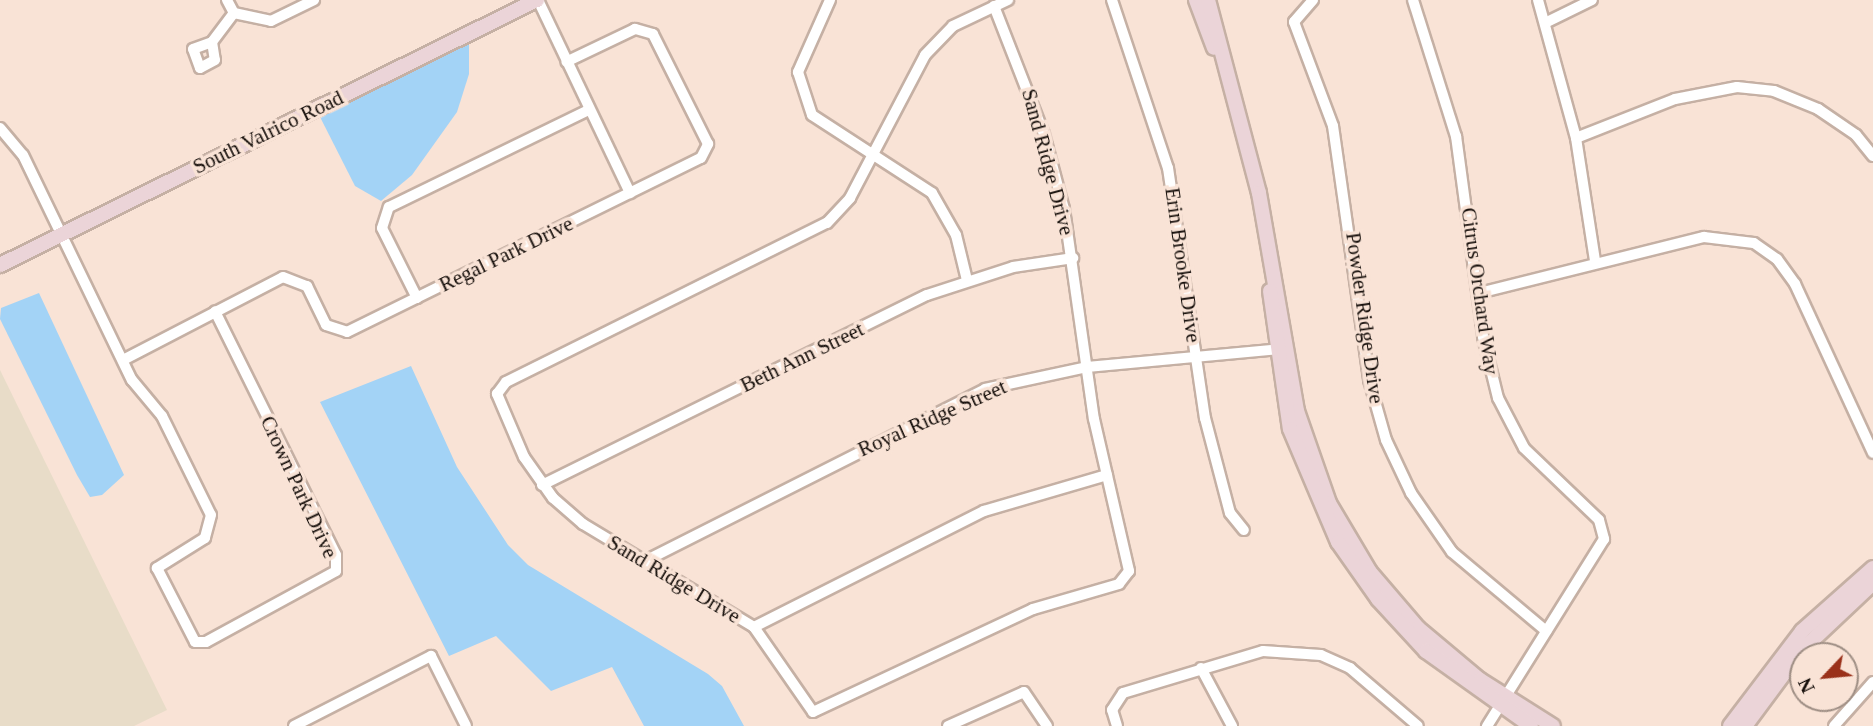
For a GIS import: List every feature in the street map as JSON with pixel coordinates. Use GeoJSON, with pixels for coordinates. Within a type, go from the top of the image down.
{"type":"FeatureCollection","features":[{"type":"Feature","properties":{"kind":"street"},"geometry":{"type":"LineString","coordinates":[[227,0],[234,13],[271,21],[314,0]]}},
{"type":"Feature","properties":{"kind":"street"},"geometry":{"type":"LineString","coordinates":[[538,0],[630,193]]}},
{"type":"Feature","properties":{"kind":"street","name":"South Valrico Road"},"geometry":{"type":"LineString","coordinates":[[0,265],[521,4],[538,0]]}},
{"type":"Feature","properties":{"kind":"street"},"geometry":{"type":"LineString","coordinates":[[830,0],[801,57],[800,87],[823,127],[932,193],[956,235],[967,280]]}},
{"type":"Feature","properties":{"kind":"street","name":"Sand Ridge Drive"},"geometry":{"type":"LineString","coordinates":[[994,6],[1044,134],[1073,258],[1087,367],[1107,475],[1130,566],[1119,584],[1024,613],[820,712],[802,704],[754,627],[583,524],[542,485],[499,405],[503,384],[818,229],[847,203],[925,55],[953,26],[994,6],[1007,0]]}},
{"type":"Feature","properties":{"kind":"street","name":"Erin Brooke Drive"},"geometry":{"type":"LineString","coordinates":[[1112,0],[1168,168],[1196,355],[1221,483],[1230,513],[1244,530]]}},
{"type":"Feature","properties":{"kind":"street"},"geometry":{"type":"LineString","coordinates":[[1196,0],[1233,89]]}},
{"type":"Feature","properties":{"kind":"street"},"geometry":{"type":"LineString","coordinates":[[1208,0],[1233,89],[1271,258],[1280,349],[1297,454],[1348,559],[1426,651],[1503,701],[1553,726]]}},
{"type":"Feature","properties":{"kind":"street","name":"Powder Ridge Drive"},"geometry":{"type":"LineString","coordinates":[[1313,0],[1294,22],[1333,127],[1369,380],[1386,440],[1411,492],[1452,552],[1546,631]]}},
{"type":"Feature","properties":{"kind":"street","name":"Citrus Orchard Way"},"geometry":{"type":"LineString","coordinates":[[1413,0],[1456,136],[1489,369],[1511,427],[1548,477],[1599,520],[1604,539],[1488,726]]}},
{"type":"Feature","properties":{"kind":"street"},"geometry":{"type":"LineString","coordinates":[[1538,0],[1547,22],[1576,138],[1595,261]]}},
{"type":"Feature","properties":{"kind":"street"},"geometry":{"type":"LineString","coordinates":[[1547,22],[1592,0]]}},
{"type":"Feature","properties":{"kind":"street"},"geometry":{"type":"LineString","coordinates":[[212,42],[234,13]]}},
{"type":"Feature","properties":{"kind":"street","name":"Regal Park Drive"},"geometry":{"type":"LineString","coordinates":[[123,360],[215,311],[294,277],[307,286],[326,325],[347,332],[701,158],[708,144],[653,34],[635,29],[566,62]]}},
{"type":"Feature","properties":{"kind":"street"},"geometry":{"type":"LineString","coordinates":[[1576,138],[1675,99],[1737,88],[1774,91],[1818,109],[1856,135],[1873,156]]}},
{"type":"Feature","properties":{"kind":"street"},"geometry":{"type":"LineString","coordinates":[[417,298],[382,228],[389,207],[589,110]]}},
{"type":"Feature","properties":{"kind":"street","name":"Crown Park Drive"},"geometry":{"type":"LineString","coordinates":[[0,128],[23,155],[123,360],[162,416],[211,515],[205,538],[157,568],[185,634],[206,642],[336,571],[336,555],[215,311]]}},
{"type":"Feature","properties":{"kind":"street"},"geometry":{"type":"LineString","coordinates":[[1479,293],[1595,261],[1714,236],[1740,237],[1766,250],[1795,284],[1873,453]]}},
{"type":"Feature","properties":{"kind":"street","name":"Beth Ann Street"},"geometry":{"type":"LineString","coordinates":[[542,485],[967,280],[1073,258]]}},
{"type":"Feature","properties":{"kind":"street","name":"Royal Ridge Street"},"geometry":{"type":"LineString","coordinates":[[645,561],[985,389],[1087,367],[1280,349]]}},
{"type":"Feature","properties":{"kind":"street"},"geometry":{"type":"LineString","coordinates":[[754,627],[984,510],[1107,475]]}},
{"type":"Feature","properties":{"kind":"street"},"geometry":{"type":"LineString","coordinates":[[1730,726],[1802,631],[1873,568]]}},
{"type":"Feature","properties":{"kind":"street"},"geometry":{"type":"LineString","coordinates":[[1745,726],[1800,652],[1873,583]]}},
{"type":"Feature","properties":{"kind":"street"},"geometry":{"type":"LineString","coordinates":[[1117,726],[1112,710],[1119,696],[1201,668],[1264,651],[1321,655],[1350,668],[1418,726]]}},
{"type":"Feature","properties":{"kind":"street"},"geometry":{"type":"LineString","coordinates":[[295,726],[431,656],[466,726]]}},
{"type":"Feature","properties":{"kind":"street"},"geometry":{"type":"LineString","coordinates":[[1201,668],[1231,726]]}},
{"type":"Feature","properties":{"kind":"street"},"geometry":{"type":"LineString","coordinates":[[1834,726],[1873,682]]}},
{"type":"Feature","properties":{"kind":"street"},"geometry":{"type":"LineString","coordinates":[[948,726],[1024,692],[1047,726]]}},
{"type":"Feature","properties":{"kind":"street"},"geometry":{"type":"LineString","coordinates":[[1503,701],[1531,726]]}},
{"type":"Feature","properties":{"kind":"shaded area"},"geometry":{"type":"Polygon","coordinates":[[[0,370],[167,710],[134,726],[0,726],[0,370]]]}},
{"type":"Feature","properties":{"kind":"water"},"geometry":{"type":"Polygon","coordinates":[[[469,39],[469,74],[457,112],[412,175],[381,201],[355,186],[318,113],[469,39]]]}},
{"type":"Feature","properties":{"kind":"water"},"geometry":{"type":"Polygon","coordinates":[[[39,293],[124,475],[102,495],[90,497],[77,475],[0,319],[1,308],[39,293]]]}},
{"type":"Feature","properties":{"kind":"water"},"geometry":{"type":"Polygon","coordinates":[[[411,366],[457,467],[508,545],[528,565],[708,674],[722,686],[744,726],[644,726],[612,667],[551,691],[496,636],[449,656],[320,402],[411,366]]]}}]}
